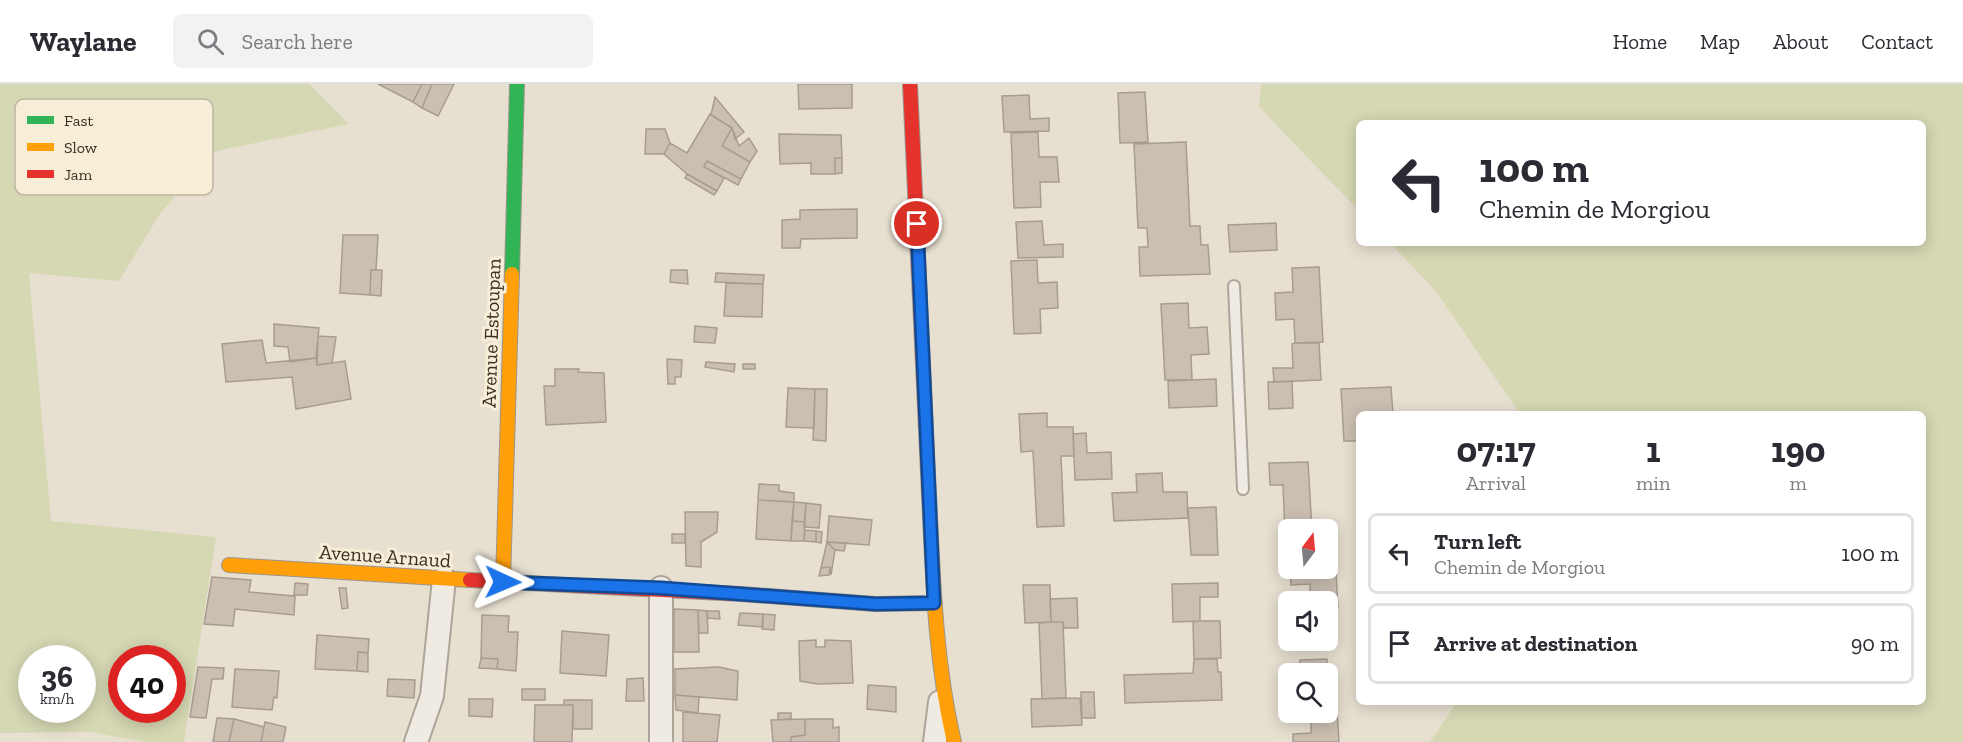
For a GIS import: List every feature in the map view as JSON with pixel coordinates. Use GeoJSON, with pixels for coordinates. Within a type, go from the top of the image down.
{"type":"FeatureCollection","features":[{"type":"Feature","properties":{"kind":"street","name":"Avenue Estoupan"},"geometry":{"type":"LineString","coordinates":[[503,582],[517,84]]}},
{"type":"Feature","properties":{"kind":"street"},"geometry":{"type":"LineString","coordinates":[[910,84],[934,603],[942,692],[954,742]]}},
{"type":"Feature","properties":{"kind":"street","name":"Avenue Arnaud"},"geometry":{"type":"LineString","coordinates":[[229,565],[444,579],[661,588],[876,604],[934,603]]}},
{"type":"Feature","properties":{"kind":"street"},"geometry":{"type":"LineString","coordinates":[[416,742],[432,696],[444,579]]}},
{"type":"Feature","properties":{"kind":"street"},"geometry":{"type":"LineString","coordinates":[[661,588],[661,742]]}},
{"type":"Feature","properties":{"kind":"street"},"geometry":{"type":"LineString","coordinates":[[935,742],[942,692]]}},
{"type":"Feature","properties":{"kind":"lane"},"geometry":{"type":"LineString","coordinates":[[1234,286],[1243,489]]}},
{"type":"Feature","properties":{"kind":"green space"},"geometry":{"type":"Polygon","coordinates":[[[0,84],[309,84],[349,124],[216,151],[213,154],[213,99],[15,99],[15,195],[176,195],[161,212],[119,281],[29,273],[51,521],[216,537],[184,742],[145,742],[90,732],[0,733],[0,84]]]}},
{"type":"Feature","properties":{"kind":"green space"},"geometry":{"type":"Polygon","coordinates":[[[1261,84],[1963,84],[1963,742],[1430,742],[1455,705],[1926,705],[1926,411],[1518,411],[1435,290],[1393,246],[1926,246],[1926,120],[1356,120],[1356,208],[1259,107],[1261,84]]]}},
{"type":"Feature","properties":{"kind":"building"},"geometry":{"type":"Polygon","coordinates":[[[378,84],[422,84],[413,102],[378,84]]]}},
{"type":"Feature","properties":{"kind":"building"},"geometry":{"type":"Polygon","coordinates":[[[422,84],[432,84],[422,108],[413,102],[422,84]]]}},
{"type":"Feature","properties":{"kind":"building"},"geometry":{"type":"Polygon","coordinates":[[[432,84],[454,84],[438,116],[422,108],[432,84]]]}},
{"type":"Feature","properties":{"kind":"building"},"geometry":{"type":"Polygon","coordinates":[[[798,84],[852,84],[852,108],[799,109],[798,84]]]}},
{"type":"Feature","properties":{"kind":"building"},"geometry":{"type":"Polygon","coordinates":[[[1145,92],[1148,142],[1120,143],[1118,93],[1145,92]]]}},
{"type":"Feature","properties":{"kind":"building"},"geometry":{"type":"Polygon","coordinates":[[[1029,95],[1030,119],[1049,118],[1049,131],[1004,132],[1002,96],[1029,95]]]}},
{"type":"Feature","properties":{"kind":"building"},"geometry":{"type":"Polygon","coordinates":[[[715,97],[744,132],[735,139],[732,128],[711,115],[715,97]]]}},
{"type":"Feature","properties":{"kind":"building"},"geometry":{"type":"Polygon","coordinates":[[[710,114],[732,128],[722,146],[750,162],[741,179],[707,161],[704,167],[724,178],[717,191],[687,174],[664,154],[670,143],[687,153],[710,114]]]}},
{"type":"Feature","properties":{"kind":"building"},"geometry":{"type":"Polygon","coordinates":[[[732,128],[739,146],[749,138],[757,151],[750,162],[722,146],[732,128]]]}},
{"type":"Feature","properties":{"kind":"building"},"geometry":{"type":"Polygon","coordinates":[[[646,129],[665,129],[670,143],[664,154],[645,154],[646,129]]]}},
{"type":"Feature","properties":{"kind":"building"},"geometry":{"type":"Polygon","coordinates":[[[1038,132],[1039,157],[1057,157],[1059,182],[1040,182],[1041,207],[1014,208],[1011,133],[1038,132]]]}},
{"type":"Feature","properties":{"kind":"building"},"geometry":{"type":"Polygon","coordinates":[[[779,134],[841,135],[842,158],[835,158],[835,174],[811,174],[811,163],[780,164],[779,134]]]}},
{"type":"Feature","properties":{"kind":"building"},"geometry":{"type":"Polygon","coordinates":[[[1186,142],[1190,226],[1200,226],[1201,245],[1208,245],[1210,274],[1140,276],[1139,247],[1148,247],[1147,228],[1138,228],[1134,144],[1186,142]]]}},
{"type":"Feature","properties":{"kind":"building"},"geometry":{"type":"Polygon","coordinates":[[[835,158],[842,158],[842,173],[835,174],[835,158]]]}},
{"type":"Feature","properties":{"kind":"building"},"geometry":{"type":"Polygon","coordinates":[[[707,161],[741,179],[738,185],[704,167],[707,161]]]}},
{"type":"Feature","properties":{"kind":"building"},"geometry":{"type":"Polygon","coordinates":[[[687,174],[717,191],[714,195],[685,178],[687,174]]]}},
{"type":"Feature","properties":{"kind":"building"},"geometry":{"type":"Polygon","coordinates":[[[857,209],[857,238],[801,239],[800,248],[782,248],[782,220],[800,219],[800,210],[857,209]]]}},
{"type":"Feature","properties":{"kind":"building"},"geometry":{"type":"Polygon","coordinates":[[[1042,221],[1044,245],[1063,244],[1063,257],[1018,258],[1016,222],[1042,221]]]}},
{"type":"Feature","properties":{"kind":"building"},"geometry":{"type":"Polygon","coordinates":[[[1276,223],[1277,250],[1230,252],[1228,225],[1276,223]]]}},
{"type":"Feature","properties":{"kind":"building"},"geometry":{"type":"Polygon","coordinates":[[[343,235],[378,235],[376,270],[371,270],[370,295],[340,293],[343,235]]]}},
{"type":"Feature","properties":{"kind":"building"},"geometry":{"type":"Polygon","coordinates":[[[1037,260],[1038,283],[1057,282],[1058,308],[1040,309],[1041,333],[1014,334],[1011,261],[1037,260]]]}},
{"type":"Feature","properties":{"kind":"building"},"geometry":{"type":"Polygon","coordinates":[[[1319,267],[1323,342],[1295,343],[1294,319],[1276,320],[1275,293],[1293,292],[1292,268],[1319,267]]]}},
{"type":"Feature","properties":{"kind":"building"},"geometry":{"type":"Polygon","coordinates":[[[371,270],[382,270],[381,296],[370,295],[371,270]]]}},
{"type":"Feature","properties":{"kind":"building"},"geometry":{"type":"Polygon","coordinates":[[[671,270],[687,270],[688,284],[670,282],[671,270]]]}},
{"type":"Feature","properties":{"kind":"building"},"geometry":{"type":"Polygon","coordinates":[[[716,273],[764,275],[763,284],[715,282],[716,273]]]}},
{"type":"Feature","properties":{"kind":"building"},"geometry":{"type":"Polygon","coordinates":[[[726,283],[763,284],[762,317],[724,316],[726,283]]]}},
{"type":"Feature","properties":{"kind":"building"},"geometry":{"type":"Polygon","coordinates":[[[1188,303],[1189,328],[1207,327],[1209,354],[1191,355],[1192,380],[1165,380],[1161,304],[1188,303]]]}},
{"type":"Feature","properties":{"kind":"building"},"geometry":{"type":"Polygon","coordinates":[[[274,324],[319,328],[316,358],[290,362],[288,347],[274,346],[274,324]]]}},
{"type":"Feature","properties":{"kind":"building"},"geometry":{"type":"Polygon","coordinates":[[[695,326],[717,328],[715,343],[694,342],[695,326]]]}},
{"type":"Feature","properties":{"kind":"building"},"geometry":{"type":"Polygon","coordinates":[[[318,336],[336,337],[332,363],[317,365],[318,336]]]}},
{"type":"Feature","properties":{"kind":"building"},"geometry":{"type":"Polygon","coordinates":[[[262,340],[266,363],[316,358],[317,365],[345,361],[351,399],[296,409],[292,377],[226,382],[222,344],[262,340]]]}},
{"type":"Feature","properties":{"kind":"building"},"geometry":{"type":"Polygon","coordinates":[[[1319,343],[1321,380],[1274,382],[1273,368],[1293,368],[1292,344],[1319,343]]]}},
{"type":"Feature","properties":{"kind":"building"},"geometry":{"type":"Polygon","coordinates":[[[667,359],[682,360],[681,377],[675,377],[675,384],[668,384],[667,359]]]}},
{"type":"Feature","properties":{"kind":"building"},"geometry":{"type":"Polygon","coordinates":[[[706,362],[735,364],[734,372],[705,367],[706,362]]]}},
{"type":"Feature","properties":{"kind":"building"},"geometry":{"type":"Polygon","coordinates":[[[743,364],[755,364],[755,369],[743,369],[743,364]]]}},
{"type":"Feature","properties":{"kind":"building"},"geometry":{"type":"Polygon","coordinates":[[[555,369],[579,369],[578,372],[604,373],[606,422],[546,425],[544,386],[555,386],[555,369]]]}},
{"type":"Feature","properties":{"kind":"building"},"geometry":{"type":"Polygon","coordinates":[[[1216,379],[1217,406],[1169,408],[1168,381],[1216,379]]]}},
{"type":"Feature","properties":{"kind":"building"},"geometry":{"type":"Polygon","coordinates":[[[1292,381],[1293,408],[1269,409],[1268,382],[1292,381]]]}},
{"type":"Feature","properties":{"kind":"building"},"geometry":{"type":"Polygon","coordinates":[[[1391,387],[1393,411],[1356,411],[1356,441],[1344,441],[1341,389],[1391,387]]]}},
{"type":"Feature","properties":{"kind":"building"},"geometry":{"type":"Polygon","coordinates":[[[788,388],[815,389],[814,428],[786,427],[788,388]]]}},
{"type":"Feature","properties":{"kind":"building"},"geometry":{"type":"Polygon","coordinates":[[[815,389],[827,389],[826,441],[813,440],[815,389]]]}},
{"type":"Feature","properties":{"kind":"building"},"geometry":{"type":"Polygon","coordinates":[[[1047,413],[1047,427],[1073,427],[1074,456],[1061,456],[1064,526],[1037,527],[1033,451],[1021,452],[1019,414],[1047,413]]]}},
{"type":"Feature","properties":{"kind":"building"},"geometry":{"type":"Polygon","coordinates":[[[1086,433],[1087,453],[1111,452],[1112,479],[1075,480],[1073,434],[1086,433]]]}},
{"type":"Feature","properties":{"kind":"building"},"geometry":{"type":"Polygon","coordinates":[[[1308,462],[1311,519],[1284,519],[1283,485],[1270,485],[1269,463],[1308,462]]]}},
{"type":"Feature","properties":{"kind":"building"},"geometry":{"type":"Polygon","coordinates":[[[1162,473],[1163,492],[1187,492],[1188,518],[1114,521],[1112,493],[1137,492],[1136,474],[1162,473]]]}},
{"type":"Feature","properties":{"kind":"building"},"geometry":{"type":"Polygon","coordinates":[[[759,484],[779,485],[779,491],[794,493],[794,502],[758,500],[759,484]]]}},
{"type":"Feature","properties":{"kind":"building"},"geometry":{"type":"Polygon","coordinates":[[[758,500],[794,502],[791,541],[756,539],[758,500]]]}},
{"type":"Feature","properties":{"kind":"building"},"geometry":{"type":"Polygon","coordinates":[[[794,502],[806,503],[805,522],[792,521],[794,502]]]}},
{"type":"Feature","properties":{"kind":"building"},"geometry":{"type":"Polygon","coordinates":[[[806,503],[821,505],[819,528],[804,527],[806,503]]]}},
{"type":"Feature","properties":{"kind":"building"},"geometry":{"type":"Polygon","coordinates":[[[1216,507],[1218,555],[1191,555],[1188,508],[1216,507]]]}},
{"type":"Feature","properties":{"kind":"building"},"geometry":{"type":"Polygon","coordinates":[[[685,512],[718,512],[717,532],[701,542],[701,567],[686,566],[685,512]]]}},
{"type":"Feature","properties":{"kind":"building"},"geometry":{"type":"Polygon","coordinates":[[[829,516],[872,520],[869,545],[827,542],[829,516]]]}},
{"type":"Feature","properties":{"kind":"building"},"geometry":{"type":"Polygon","coordinates":[[[792,521],[805,522],[804,541],[791,541],[792,521]]]}},
{"type":"Feature","properties":{"kind":"building"},"geometry":{"type":"Polygon","coordinates":[[[805,530],[816,531],[816,542],[804,541],[805,530]]]}},
{"type":"Feature","properties":{"kind":"building"},"geometry":{"type":"Polygon","coordinates":[[[816,531],[822,532],[821,543],[816,542],[816,531]]]}},
{"type":"Feature","properties":{"kind":"building"},"geometry":{"type":"Polygon","coordinates":[[[672,534],[685,534],[685,543],[672,543],[672,534]]]}},
{"type":"Feature","properties":{"kind":"building"},"geometry":{"type":"Polygon","coordinates":[[[827,542],[835,550],[831,575],[830,567],[821,568],[827,542]]]}},
{"type":"Feature","properties":{"kind":"building"},"geometry":{"type":"Polygon","coordinates":[[[827,542],[846,543],[844,551],[835,550],[827,542]]]}},
{"type":"Feature","properties":{"kind":"building"},"geometry":{"type":"Polygon","coordinates":[[[830,567],[829,575],[819,576],[821,568],[830,567]]]}},
{"type":"Feature","properties":{"kind":"building"},"geometry":{"type":"Polygon","coordinates":[[[212,577],[251,580],[249,592],[295,596],[294,615],[235,609],[233,626],[204,624],[212,577]]]}},
{"type":"Feature","properties":{"kind":"building"},"geometry":{"type":"Polygon","coordinates":[[[1291,579],[1336,579],[1337,591],[1310,591],[1310,584],[1291,585],[1291,579]]]}},
{"type":"Feature","properties":{"kind":"building"},"geometry":{"type":"Polygon","coordinates":[[[295,583],[308,584],[307,595],[294,595],[295,583]]]}},
{"type":"Feature","properties":{"kind":"building"},"geometry":{"type":"Polygon","coordinates":[[[1218,583],[1218,597],[1200,597],[1200,621],[1173,622],[1172,584],[1218,583]]]}},
{"type":"Feature","properties":{"kind":"building"},"geometry":{"type":"Polygon","coordinates":[[[1023,585],[1050,585],[1051,622],[1025,623],[1023,585]]]}},
{"type":"Feature","properties":{"kind":"building"},"geometry":{"type":"Polygon","coordinates":[[[339,588],[346,588],[348,608],[342,609],[339,588]]]}},
{"type":"Feature","properties":{"kind":"building"},"geometry":{"type":"Polygon","coordinates":[[[1077,598],[1078,628],[1064,628],[1063,622],[1051,622],[1050,599],[1077,598]]]}},
{"type":"Feature","properties":{"kind":"building"},"geometry":{"type":"Polygon","coordinates":[[[674,609],[698,610],[699,652],[674,652],[674,609]]]}},
{"type":"Feature","properties":{"kind":"building"},"geometry":{"type":"Polygon","coordinates":[[[698,610],[707,611],[708,633],[699,633],[698,610]]]}},
{"type":"Feature","properties":{"kind":"building"},"geometry":{"type":"Polygon","coordinates":[[[707,611],[719,611],[720,619],[708,618],[707,611]]]}},
{"type":"Feature","properties":{"kind":"building"},"geometry":{"type":"Polygon","coordinates":[[[740,613],[763,614],[763,627],[738,625],[740,613]]]}},
{"type":"Feature","properties":{"kind":"building"},"geometry":{"type":"Polygon","coordinates":[[[763,614],[775,615],[774,630],[762,629],[763,614]]]}},
{"type":"Feature","properties":{"kind":"building"},"geometry":{"type":"Polygon","coordinates":[[[482,615],[509,616],[508,632],[518,632],[516,671],[497,669],[498,659],[481,658],[482,615]]]}},
{"type":"Feature","properties":{"kind":"building"},"geometry":{"type":"Polygon","coordinates":[[[1220,621],[1221,658],[1194,659],[1193,622],[1220,621]]]}},
{"type":"Feature","properties":{"kind":"building"},"geometry":{"type":"Polygon","coordinates":[[[1063,622],[1066,698],[1042,699],[1039,623],[1063,622]]]}},
{"type":"Feature","properties":{"kind":"building"},"geometry":{"type":"Polygon","coordinates":[[[562,631],[609,635],[606,676],[560,673],[562,631]]]}},
{"type":"Feature","properties":{"kind":"building"},"geometry":{"type":"Polygon","coordinates":[[[317,635],[369,639],[368,653],[358,652],[357,671],[315,669],[317,635]]]}},
{"type":"Feature","properties":{"kind":"building"},"geometry":{"type":"Polygon","coordinates":[[[816,640],[816,647],[825,647],[825,640],[851,641],[853,683],[818,684],[800,681],[799,641],[816,640]]]}},
{"type":"Feature","properties":{"kind":"building"},"geometry":{"type":"Polygon","coordinates":[[[358,652],[368,653],[368,672],[357,671],[358,652]]]}},
{"type":"Feature","properties":{"kind":"building"},"geometry":{"type":"Polygon","coordinates":[[[481,658],[498,659],[497,669],[479,668],[481,658]]]}},
{"type":"Feature","properties":{"kind":"building"},"geometry":{"type":"Polygon","coordinates":[[[1194,659],[1217,659],[1218,672],[1221,672],[1222,700],[1125,703],[1124,675],[1193,673],[1194,659]]]}},
{"type":"Feature","properties":{"kind":"building"},"geometry":{"type":"Polygon","coordinates":[[[1327,659],[1327,663],[1300,663],[1300,660],[1327,659]]]}},
{"type":"Feature","properties":{"kind":"building"},"geometry":{"type":"Polygon","coordinates":[[[198,667],[224,668],[223,679],[212,679],[206,718],[190,717],[198,667]]]}},
{"type":"Feature","properties":{"kind":"building"},"geometry":{"type":"Polygon","coordinates":[[[719,667],[738,671],[737,700],[675,695],[675,669],[719,667]]]}},
{"type":"Feature","properties":{"kind":"building"},"geometry":{"type":"Polygon","coordinates":[[[235,669],[279,671],[277,698],[274,697],[272,710],[232,707],[235,669]]]}},
{"type":"Feature","properties":{"kind":"building"},"geometry":{"type":"Polygon","coordinates":[[[643,678],[644,701],[626,701],[627,679],[643,678]]]}},
{"type":"Feature","properties":{"kind":"building"},"geometry":{"type":"Polygon","coordinates":[[[388,679],[415,680],[414,698],[387,696],[388,679]]]}},
{"type":"Feature","properties":{"kind":"building"},"geometry":{"type":"Polygon","coordinates":[[[868,685],[896,687],[896,712],[867,709],[868,685]]]}},
{"type":"Feature","properties":{"kind":"building"},"geometry":{"type":"Polygon","coordinates":[[[522,689],[545,689],[545,700],[522,700],[522,689]]]}},
{"type":"Feature","properties":{"kind":"building"},"geometry":{"type":"Polygon","coordinates":[[[1081,692],[1094,692],[1095,718],[1082,718],[1081,692]]]}},
{"type":"Feature","properties":{"kind":"building"},"geometry":{"type":"Polygon","coordinates":[[[675,695],[699,697],[698,713],[676,710],[675,695]]]}},
{"type":"Feature","properties":{"kind":"building"},"geometry":{"type":"Polygon","coordinates":[[[1080,698],[1082,725],[1032,727],[1031,699],[1080,698]]]}},
{"type":"Feature","properties":{"kind":"building"},"geometry":{"type":"Polygon","coordinates":[[[469,699],[493,699],[492,717],[469,716],[469,699]]]}},
{"type":"Feature","properties":{"kind":"building"},"geometry":{"type":"Polygon","coordinates":[[[564,700],[592,700],[592,729],[573,729],[573,705],[564,705],[564,700]]]}},
{"type":"Feature","properties":{"kind":"building"},"geometry":{"type":"Polygon","coordinates":[[[535,705],[573,705],[572,742],[534,742],[535,705]]]}},
{"type":"Feature","properties":{"kind":"building"},"geometry":{"type":"Polygon","coordinates":[[[683,712],[720,715],[717,742],[683,742],[683,712]]]}},
{"type":"Feature","properties":{"kind":"building"},"geometry":{"type":"Polygon","coordinates":[[[778,713],[791,713],[791,719],[778,720],[778,713]]]}},
{"type":"Feature","properties":{"kind":"building"},"geometry":{"type":"Polygon","coordinates":[[[217,718],[234,719],[229,742],[213,742],[217,718]]]}},
{"type":"Feature","properties":{"kind":"building"},"geometry":{"type":"Polygon","coordinates":[[[234,719],[264,727],[261,742],[229,742],[234,719]]]}},
{"type":"Feature","properties":{"kind":"building"},"geometry":{"type":"Polygon","coordinates":[[[805,719],[805,735],[791,737],[791,742],[773,742],[771,720],[805,719]]]}},
{"type":"Feature","properties":{"kind":"building"},"geometry":{"type":"Polygon","coordinates":[[[805,719],[833,719],[833,728],[839,727],[839,742],[791,742],[791,737],[805,735],[805,719]]]}},
{"type":"Feature","properties":{"kind":"building"},"geometry":{"type":"Polygon","coordinates":[[[265,722],[286,727],[283,742],[261,742],[265,722]]]}},
{"type":"Feature","properties":{"kind":"building"},"geometry":{"type":"Polygon","coordinates":[[[1311,723],[1338,723],[1339,742],[1293,742],[1293,734],[1311,733],[1311,723]]]}},
{"type":"Feature","properties":{"kind":"traffic: fast"},"geometry":{"type":"LineString","coordinates":[[512,274],[517,84]]}},
{"type":"Feature","properties":{"kind":"traffic: slow"},"geometry":{"type":"LineString","coordinates":[[503,582],[512,274]]}},
{"type":"Feature","properties":{"kind":"traffic: slow"},"geometry":{"type":"LineString","coordinates":[[929,495],[939,650],[954,742]]}},
{"type":"Feature","properties":{"kind":"traffic: slow"},"geometry":{"type":"LineString","coordinates":[[229,565],[470,580]]}},
{"type":"Feature","properties":{"kind":"traffic: slow"},"geometry":{"type":"LineString","coordinates":[[741,594],[875,604],[935,603]]}},
{"type":"Feature","properties":{"kind":"traffic: jam"},"geometry":{"type":"LineString","coordinates":[[910,84],[929,495]]}},
{"type":"Feature","properties":{"kind":"traffic: jam"},"geometry":{"type":"LineString","coordinates":[[470,580],[741,594]]}},
{"type":"Feature","properties":{"kind":"route"},"geometry":{"type":"LineString","coordinates":[[503,582],[661,588],[876,604],[934,603],[917,224]]}}]}
